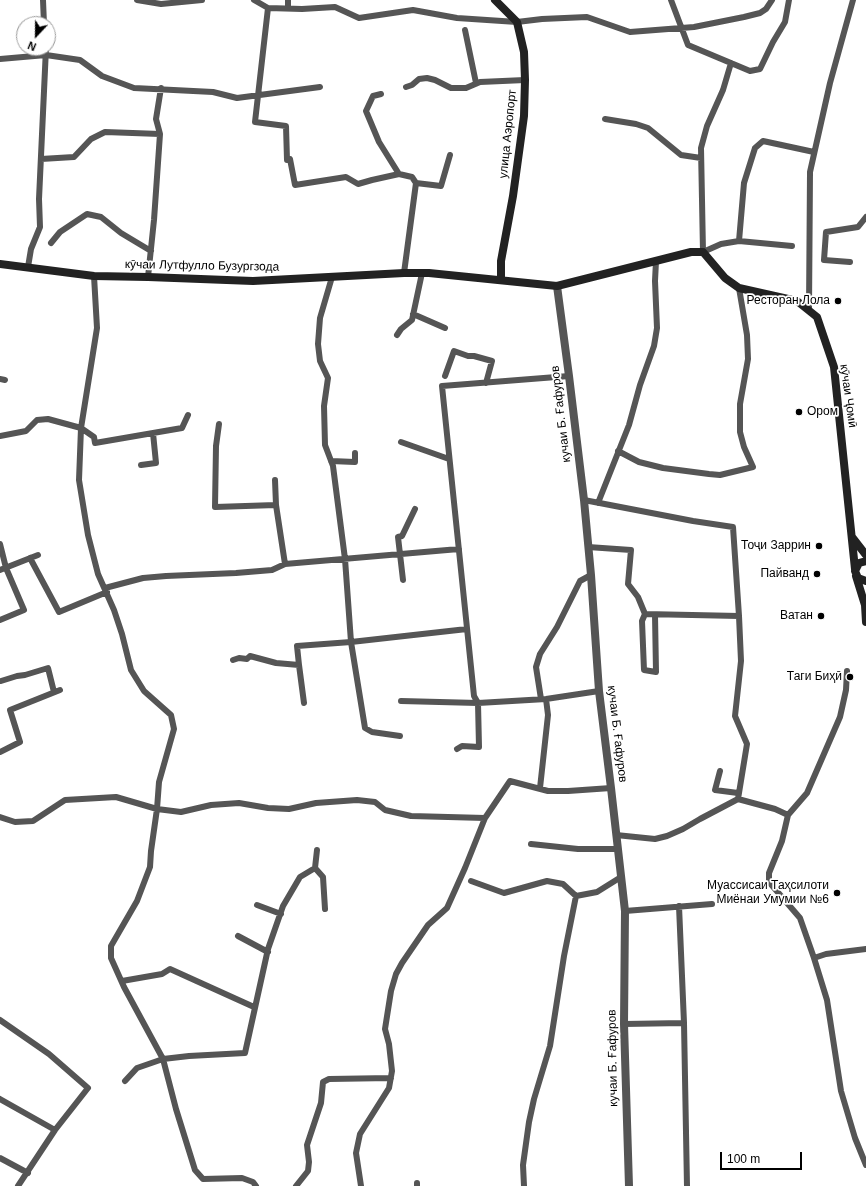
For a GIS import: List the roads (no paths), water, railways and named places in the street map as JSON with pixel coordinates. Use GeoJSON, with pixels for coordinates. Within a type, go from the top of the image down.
{"type":"FeatureCollection","features":[{"type":"Feature","properties":{"kind":"main road"},"geometry":{"type":"LineString","coordinates":[[495,0],[517,22]]}},
{"type":"Feature","properties":{"kind":"main road","name":"улица Аэропорт"},"geometry":{"type":"LineString","coordinates":[[501,280],[502,261],[524,116],[524,52],[517,22]]}},
{"type":"Feature","properties":{"kind":"main road"},"geometry":{"type":"LineString","coordinates":[[557,286],[691,252],[702,252]]}},
{"type":"Feature","properties":{"kind":"main road","name":"кӯчаи Ҷомӣ"},"geometry":{"type":"LineString","coordinates":[[702,252],[725,278],[739,288],[797,301],[816,317],[834,367],[856,572],[865,602],[866,622]]}},
{"type":"Feature","properties":{"kind":"main road","name":"кӯчаи Лутфулло Бузургзода"},"geometry":{"type":"LineString","coordinates":[[0,264],[94,276],[253,281],[404,273],[501,280],[557,286]]}},
{"type":"Feature","properties":{"kind":"main road"},"geometry":{"type":"LineString","coordinates":[[852,537],[866,555]]}},
{"type":"Feature","properties":{"kind":"main road"},"geometry":{"type":"LineString","coordinates":[[866,561],[859,563],[856,572],[860,580],[866,581]]}},
{"type":"Feature","properties":{"kind":"street"},"geometry":{"type":"LineString","coordinates":[[43,0],[44,16]]}},
{"type":"Feature","properties":{"kind":"street"},"geometry":{"type":"LineString","coordinates":[[136,0],[161,4],[202,0]]}},
{"type":"Feature","properties":{"kind":"street"},"geometry":{"type":"LineString","coordinates":[[254,0],[268,8],[335,7],[359,18],[413,10],[457,18],[517,22],[542,19],[587,17],[630,32],[694,27],[760,13],[766,9],[772,0]]}},
{"type":"Feature","properties":{"kind":"street"},"geometry":{"type":"LineString","coordinates":[[288,0],[288,8]]}},
{"type":"Feature","properties":{"kind":"street"},"geometry":{"type":"LineString","coordinates":[[671,0],[688,45],[750,71],[760,70],[773,42],[785,22],[789,0]]}},
{"type":"Feature","properties":{"kind":"street"},"geometry":{"type":"LineString","coordinates":[[809,310],[810,172],[830,83],[853,0]]}},
{"type":"Feature","properties":{"kind":"street"},"geometry":{"type":"LineString","coordinates":[[268,8],[255,122],[286,126],[287,160],[290,159],[295,185],[346,177],[358,184],[399,174],[412,177],[416,183],[404,273]]}},
{"type":"Feature","properties":{"kind":"street"},"geometry":{"type":"LineString","coordinates":[[465,30],[476,83]]}},
{"type":"Feature","properties":{"kind":"street"},"geometry":{"type":"LineString","coordinates":[[0,59],[34,56]]}},
{"type":"Feature","properties":{"kind":"street"},"geometry":{"type":"LineString","coordinates":[[28,267],[31,248],[40,227],[39,199],[46,56]]}},
{"type":"Feature","properties":{"kind":"street"},"geometry":{"type":"LineString","coordinates":[[53,56],[80,60],[102,76],[134,88],[161,88],[213,92],[237,98],[320,87]]}},
{"type":"Feature","properties":{"kind":"street"},"geometry":{"type":"LineString","coordinates":[[731,64],[723,90],[707,126],[701,148],[702,252],[721,244],[739,241],[792,246]]}},
{"type":"Feature","properties":{"kind":"street"},"geometry":{"type":"LineString","coordinates":[[406,87],[412,85],[419,78],[435,80],[451,88],[466,88],[480,82],[525,80]]}},
{"type":"Feature","properties":{"kind":"street"},"geometry":{"type":"LineString","coordinates":[[148,277],[154,220],[160,134],[156,119],[161,88]]}},
{"type":"Feature","properties":{"kind":"street"},"geometry":{"type":"LineString","coordinates":[[381,94],[373,96],[366,110],[379,142],[399,174]]}},
{"type":"Feature","properties":{"kind":"street"},"geometry":{"type":"LineString","coordinates":[[605,120],[636,124],[648,128],[681,155],[701,158]]}},
{"type":"Feature","properties":{"kind":"street"},"geometry":{"type":"LineString","coordinates":[[41,159],[74,157],[91,139],[105,132],[160,134]]}},
{"type":"Feature","properties":{"kind":"street"},"geometry":{"type":"LineString","coordinates":[[739,241],[744,183],[755,148],[763,140],[814,152]]}},
{"type":"Feature","properties":{"kind":"street"},"geometry":{"type":"LineString","coordinates":[[416,183],[441,186],[450,155]]}},
{"type":"Feature","properties":{"kind":"street"},"geometry":{"type":"LineString","coordinates":[[51,243],[60,232],[87,214],[101,217],[121,233],[151,251]]}},
{"type":"Feature","properties":{"kind":"street"},"geometry":{"type":"LineString","coordinates":[[850,262],[824,260],[826,232],[858,227],[866,216]]}},
{"type":"Feature","properties":{"kind":"street"},"geometry":{"type":"LineString","coordinates":[[598,503],[629,425],[640,385],[654,346],[657,328],[654,280],[656,261]]}},
{"type":"Feature","properties":{"kind":"street"},"geometry":{"type":"LineString","coordinates":[[398,335],[401,329],[412,320],[422,274]]}},
{"type":"Feature","properties":{"kind":"street"},"geometry":{"type":"LineString","coordinates":[[94,276],[96,328],[81,428],[79,480],[88,535],[98,574],[106,590],[122,634],[131,670],[144,692],[171,715],[174,729],[159,782],[150,867],[137,902],[111,946],[112,958],[122,981],[163,1060],[176,1109],[195,1170],[203,1179],[242,1178],[253,1182],[256,1186]]}},
{"type":"Feature","properties":{"kind":"street"},"geometry":{"type":"LineString","coordinates":[[332,277],[320,318],[318,344],[320,361],[328,378],[324,406],[326,445],[331,461],[345,559],[351,642],[365,728],[372,732],[400,736]]}},
{"type":"Feature","properties":{"kind":"street","name":"кучаи Б. Ғафуров"},"geometry":{"type":"LineString","coordinates":[[557,286],[584,500],[592,575],[599,691],[625,911],[624,1024],[629,1186]]}},
{"type":"Feature","properties":{"kind":"street"},"geometry":{"type":"LineString","coordinates":[[618,451],[639,462],[663,468],[709,474],[720,475],[753,467],[740,432],[740,404],[748,358],[739,288]]}},
{"type":"Feature","properties":{"kind":"street"},"geometry":{"type":"LineString","coordinates":[[413,314],[444,328]]}},
{"type":"Feature","properties":{"kind":"street"},"geometry":{"type":"LineString","coordinates":[[445,376],[454,351],[468,356],[474,356],[492,361],[486,383]]}},
{"type":"Feature","properties":{"kind":"street"},"geometry":{"type":"LineString","coordinates":[[457,749],[462,746],[479,747],[478,703],[474,696],[442,386],[569,376]]}},
{"type":"Feature","properties":{"kind":"street"},"geometry":{"type":"LineString","coordinates":[[0,436],[26,431],[37,420],[48,419],[81,428],[94,437],[95,444],[182,428],[188,415]]}},
{"type":"Feature","properties":{"kind":"street"},"geometry":{"type":"LineString","coordinates":[[219,424],[216,446],[215,507],[276,505]]}},
{"type":"Feature","properties":{"kind":"street"},"geometry":{"type":"LineString","coordinates":[[141,465],[156,462],[153,433]]}},
{"type":"Feature","properties":{"kind":"street"},"geometry":{"type":"LineString","coordinates":[[401,442],[449,459]]}},
{"type":"Feature","properties":{"kind":"street"},"geometry":{"type":"LineString","coordinates":[[331,461],[354,462],[355,453]]}},
{"type":"Feature","properties":{"kind":"street"},"geometry":{"type":"LineString","coordinates":[[275,480],[276,505],[285,564]]}},
{"type":"Feature","properties":{"kind":"street"},"geometry":{"type":"LineString","coordinates":[[584,500],[734,527],[741,661],[735,716],[747,744],[738,796],[683,829],[667,836],[655,839],[616,835]]}},
{"type":"Feature","properties":{"kind":"street"},"geometry":{"type":"LineString","coordinates":[[403,580],[398,537],[402,536],[415,509]]}},
{"type":"Feature","properties":{"kind":"street"},"geometry":{"type":"LineString","coordinates":[[0,544],[3,569],[24,610],[0,620]]}},
{"type":"Feature","properties":{"kind":"street"},"geometry":{"type":"LineString","coordinates":[[588,547],[631,550],[628,584],[638,597],[645,614],[642,621],[644,670],[656,672],[655,615]]}},
{"type":"Feature","properties":{"kind":"street"},"geometry":{"type":"LineString","coordinates":[[30,558],[59,612],[106,590],[143,578],[272,570],[285,564],[460,549]]}},
{"type":"Feature","properties":{"kind":"street"},"geometry":{"type":"LineString","coordinates":[[3,569],[38,555]]}},
{"type":"Feature","properties":{"kind":"street"},"geometry":{"type":"LineString","coordinates":[[540,788],[548,715],[536,667],[540,654],[557,627],[580,581],[592,575]]}},
{"type":"Feature","properties":{"kind":"street"},"geometry":{"type":"LineString","coordinates":[[645,614],[739,616]]}},
{"type":"Feature","properties":{"kind":"street"},"geometry":{"type":"LineString","coordinates":[[304,703],[297,646],[351,642],[467,629]]}},
{"type":"Feature","properties":{"kind":"street"},"geometry":{"type":"LineString","coordinates":[[233,660],[239,658],[247,659],[250,656],[276,663],[299,665]]}},
{"type":"Feature","properties":{"kind":"street"},"geometry":{"type":"LineString","coordinates":[[0,752],[20,742],[10,710],[57,691],[48,668],[1,681]]}},
{"type":"Feature","properties":{"kind":"street"},"geometry":{"type":"LineString","coordinates":[[847,671],[846,690],[840,717],[807,794],[788,815],[782,841],[769,873],[769,882],[800,918],[814,958],[827,1000],[844,1104],[866,1165]]}},
{"type":"Feature","properties":{"kind":"street"},"geometry":{"type":"LineString","coordinates":[[402,701],[478,703],[543,699],[599,691]]}},
{"type":"Feature","properties":{"kind":"street"},"geometry":{"type":"LineString","coordinates":[[720,771],[715,790],[738,796],[751,803],[775,809],[788,815]]}},
{"type":"Feature","properties":{"kind":"street"},"geometry":{"type":"LineString","coordinates":[[361,1186],[356,1153],[360,1134],[389,1088],[391,1078],[392,1071],[390,1051],[385,1029],[391,991],[396,974],[428,925],[447,908],[485,818],[510,781],[548,791],[568,792],[611,788]]}},
{"type":"Feature","properties":{"kind":"street"},"geometry":{"type":"LineString","coordinates":[[0,817],[15,822],[32,821],[65,800],[116,797],[157,809],[181,812],[211,805],[239,803],[289,810],[316,803],[357,800],[375,802],[385,810],[411,816],[485,818]]}},
{"type":"Feature","properties":{"kind":"street"},"geometry":{"type":"LineString","coordinates":[[531,844],[578,849],[618,849]]}},
{"type":"Feature","properties":{"kind":"street"},"geometry":{"type":"LineString","coordinates":[[317,850],[315,868],[323,877],[325,909]]}},
{"type":"Feature","properties":{"kind":"street"},"geometry":{"type":"LineString","coordinates":[[125,1081],[137,1068],[163,1060],[189,1056],[245,1053],[254,1007],[268,952],[283,906],[300,877],[315,868]]}},
{"type":"Feature","properties":{"kind":"street"},"geometry":{"type":"LineString","coordinates":[[576,896],[597,892],[621,877]]}},
{"type":"Feature","properties":{"kind":"street"},"geometry":{"type":"LineString","coordinates":[[472,881],[504,893],[547,881],[563,884],[576,896]]}},
{"type":"Feature","properties":{"kind":"street"},"geometry":{"type":"LineString","coordinates":[[524,1186],[523,1165],[529,1122],[534,1099],[550,1046],[564,956],[576,896]]}},
{"type":"Feature","properties":{"kind":"street"},"geometry":{"type":"LineString","coordinates":[[257,904],[281,914]]}},
{"type":"Feature","properties":{"kind":"street"},"geometry":{"type":"LineString","coordinates":[[625,911],[712,904]]}},
{"type":"Feature","properties":{"kind":"street"},"geometry":{"type":"LineString","coordinates":[[679,906],[684,1023],[687,1186]]}},
{"type":"Feature","properties":{"kind":"street"},"geometry":{"type":"LineString","coordinates":[[238,936],[268,952]]}},
{"type":"Feature","properties":{"kind":"street"},"geometry":{"type":"LineString","coordinates":[[814,958],[826,954],[866,948]]}},
{"type":"Feature","properties":{"kind":"street"},"geometry":{"type":"LineString","coordinates":[[122,981],[162,974],[170,969],[254,1007]]}},
{"type":"Feature","properties":{"kind":"street"},"geometry":{"type":"LineString","coordinates":[[0,1020],[49,1054],[88,1088],[55,1130],[18,1186]]}},
{"type":"Feature","properties":{"kind":"street"},"geometry":{"type":"LineString","coordinates":[[624,1024],[684,1023]]}},
{"type":"Feature","properties":{"kind":"street"},"geometry":{"type":"LineString","coordinates":[[296,1186],[308,1171],[309,1162],[307,1145],[321,1103],[323,1082],[329,1079],[391,1078]]}},
{"type":"Feature","properties":{"kind":"street"},"geometry":{"type":"LineString","coordinates":[[0,1099],[55,1130]]}},
{"type":"Feature","properties":{"kind":"street"},"geometry":{"type":"LineString","coordinates":[[0,1158],[28,1173]]}},
{"type":"Feature","properties":{"kind":"street"},"geometry":{"type":"LineString","coordinates":[[212,1186],[214,1179]]}},
{"type":"Feature","properties":{"kind":"place","name":"Ресторан Лола"},"geometry":{"type":"Point","coordinates":[838,301]}},
{"type":"Feature","properties":{"kind":"place","name":"Ором"},"geometry":{"type":"Point","coordinates":[799,412]}},
{"type":"Feature","properties":{"kind":"place","name":"Тоҷи Заррин"},"geometry":{"type":"Point","coordinates":[819,546]}},
{"type":"Feature","properties":{"kind":"place","name":"Пайванд"},"geometry":{"type":"Point","coordinates":[817,574]}},
{"type":"Feature","properties":{"kind":"place","name":"Ватан"},"geometry":{"type":"Point","coordinates":[821,616]}},
{"type":"Feature","properties":{"kind":"place","name":"Таги Биҳӣ"},"geometry":{"type":"Point","coordinates":[850,677]}},
{"type":"Feature","properties":{"kind":"place","name":"Муассисаи Таҳсилоти Миёнаи Умумии №6"},"geometry":{"type":"Point","coordinates":[837,893]}}]}
